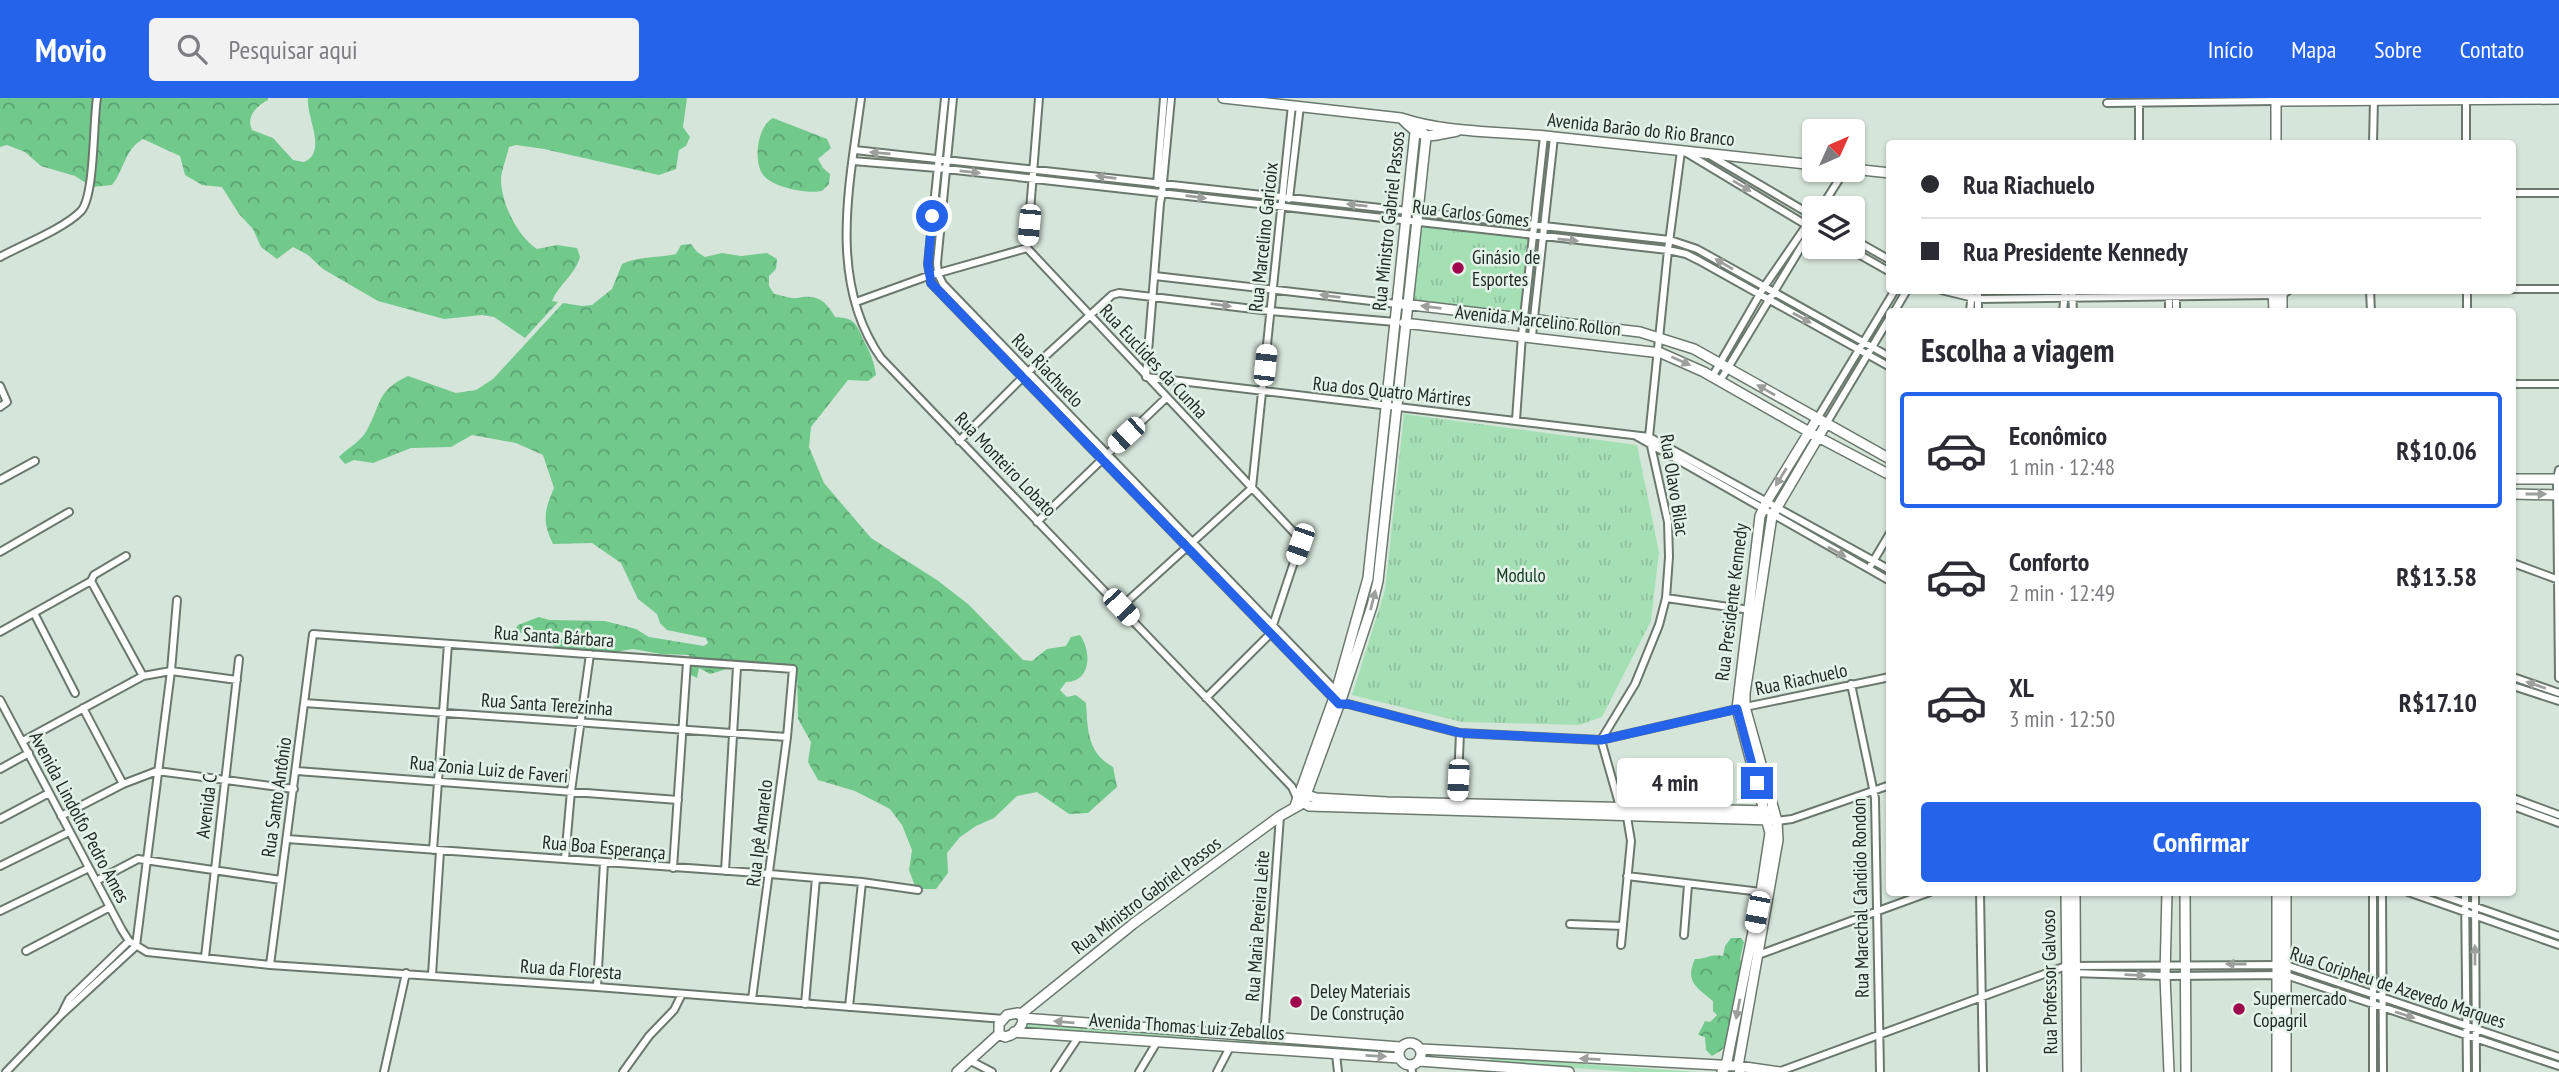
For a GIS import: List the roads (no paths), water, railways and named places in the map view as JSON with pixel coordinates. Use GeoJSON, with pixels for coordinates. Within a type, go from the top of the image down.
{"type":"FeatureCollection","features":[{"type":"Feature","properties":{"kind":"street"},"geometry":{"type":"LineString","coordinates":[[0,257],[69,221],[83,209],[90,183],[97,98]]}},
{"type":"Feature","properties":{"kind":"street","name":"Rua Monteiro Lobato"},"geometry":{"type":"LineString","coordinates":[[861,98],[845,237],[856,302],[871,344],[959,441],[1121,607],[1299,797]]}},
{"type":"Feature","properties":{"kind":"street"},"geometry":{"type":"LineString","coordinates":[[938,274],[945,169],[942,158],[945,98]]}},
{"type":"Feature","properties":{"kind":"street"},"geometry":{"type":"LineString","coordinates":[[928,276],[937,168],[942,158],[953,98]]}},
{"type":"Feature","properties":{"kind":"street"},"geometry":{"type":"LineString","coordinates":[[856,302],[928,276],[1027,248],[1039,98]]}},
{"type":"Feature","properties":{"kind":"street"},"geometry":{"type":"LineString","coordinates":[[1146,377],[1160,203],[1164,98]]}},
{"type":"Feature","properties":{"kind":"street"},"geometry":{"type":"LineString","coordinates":[[1160,183],[1171,98]]}},
{"type":"Feature","properties":{"kind":"street","name":"Avenida Barão do Rio Branco"},"geometry":{"type":"LineString","coordinates":[[1223,98],[1401,118],[1416,123],[1464,129],[1802,164]]}},
{"type":"Feature","properties":{"kind":"street"},"geometry":{"type":"LineString","coordinates":[[2108,103],[2276,99],[2559,99]]}},
{"type":"Feature","properties":{"kind":"street"},"geometry":{"type":"LineString","coordinates":[[2276,99],[2276,140]]}},
{"type":"Feature","properties":{"kind":"street"},"geometry":{"type":"LineString","coordinates":[[2373,140],[2374,99]]}},
{"type":"Feature","properties":{"kind":"street"},"geometry":{"type":"LineString","coordinates":[[2466,99],[2466,140]]}},
{"type":"Feature","properties":{"kind":"street"},"geometry":{"type":"LineString","coordinates":[[2139,103],[2139,140]]}},
{"type":"Feature","properties":{"kind":"street","name":"Rua Marcelino Garicoix"},"geometry":{"type":"LineString","coordinates":[[1252,488],[1270,311],[1296,106]]}},
{"type":"Feature","properties":{"kind":"street"},"geometry":{"type":"LineString","coordinates":[[1401,118],[1422,136]]}},
{"type":"Feature","properties":{"kind":"street","name":"Rua Ministro Gabriel Passos"},"geometry":{"type":"LineString","coordinates":[[1392,406],[1407,324],[1418,211],[1422,136],[1416,123]]}},
{"type":"Feature","properties":{"kind":"street","name":"Avenida Barão do Rio Branco"},"geometry":{"type":"LineString","coordinates":[[1422,136],[1464,129]]}},
{"type":"Feature","properties":{"kind":"street","name":"Rua Ministro Gabriel Passos"},"geometry":{"type":"LineString","coordinates":[[1022,1016],[1133,924],[1280,816],[1299,797],[1340,699],[1378,581],[1392,406],[1395,322],[1405,220],[1422,136]]}},
{"type":"Feature","properties":{"kind":"street"},"geometry":{"type":"LineString","coordinates":[[1516,420],[1549,136]]}},
{"type":"Feature","properties":{"kind":"street","name":"Rua Carlos Gomes"},"geometry":{"type":"LineString","coordinates":[[855,150],[1670,240],[1697,249],[1886,355]]}},
{"type":"Feature","properties":{"kind":"street"},"geometry":{"type":"LineString","coordinates":[[1682,151],[1802,220]]}},
{"type":"Feature","properties":{"kind":"street","name":"Rua Olavo Bilac"},"geometry":{"type":"LineString","coordinates":[[1601,740],[1636,684],[1659,625],[1666,598],[1668,522],[1649,437],[1668,250],[1682,151]]}},
{"type":"Feature","properties":{"kind":"street"},"geometry":{"type":"LineString","coordinates":[[1708,154],[1802,208]]}},
{"type":"Feature","properties":{"kind":"street","name":"Rua Carlos Gomes"},"geometry":{"type":"LineString","coordinates":[[853,161],[937,168],[1668,250],[1686,254],[1886,365]]}},
{"type":"Feature","properties":{"kind":"street"},"geometry":{"type":"LineString","coordinates":[[1866,170],[1886,173]]}},
{"type":"Feature","properties":{"kind":"street"},"geometry":{"type":"LineString","coordinates":[[2516,193],[2559,193]]}},
{"type":"Feature","properties":{"kind":"street"},"geometry":{"type":"LineString","coordinates":[[1716,379],[1764,287],[1802,239]]}},
{"type":"Feature","properties":{"kind":"street"},"geometry":{"type":"LineString","coordinates":[[1724,365],[1774,293],[1802,244]]}},
{"type":"Feature","properties":{"kind":"street"},"geometry":{"type":"LineString","coordinates":[[1865,246],[1886,258]]}},
{"type":"Feature","properties":{"kind":"street","name":"Rua Euclides da Cunha"},"geometry":{"type":"LineString","coordinates":[[1027,248],[1300,539],[1273,624]]}},
{"type":"Feature","properties":{"kind":"street"},"geometry":{"type":"LineString","coordinates":[[1865,258],[1886,270]]}},
{"type":"Feature","properties":{"kind":"street","name":"Rua Riachuelo"},"geometry":{"type":"LineString","coordinates":[[938,274],[943,284],[1273,624],[1340,699]]}},
{"type":"Feature","properties":{"kind":"street","name":"Rua Riachuelo"},"geometry":{"type":"LineString","coordinates":[[928,276],[931,283],[1185,547],[1270,634],[1340,699],[1460,733],[1601,740],[1886,678]]}},
{"type":"Feature","properties":{"kind":"street","name":"Avenida Marcelino Rollon"},"geometry":{"type":"LineString","coordinates":[[1155,276],[1640,332],[1694,349],[1886,457]]}},
{"type":"Feature","properties":{"kind":"street"},"geometry":{"type":"LineString","coordinates":[[2516,289],[2559,289]]}},
{"type":"Feature","properties":{"kind":"street","name":"Avenida Marcelino Rollon"},"geometry":{"type":"LineString","coordinates":[[959,441],[1028,372],[1112,295],[1119,293],[1657,352],[1716,379],[1886,473]]}},
{"type":"Feature","properties":{"kind":"street","name":"Rua Presidente Kennedy"},"geometry":{"type":"LineString","coordinates":[[1822,422],[1842,378],[1893,294]]}},
{"type":"Feature","properties":{"kind":"street"},"geometry":{"type":"LineString","coordinates":[[1956,294],[1974,299],[2049,294]]}},
{"type":"Feature","properties":{"kind":"street"},"geometry":{"type":"LineString","coordinates":[[1973,294],[1977,308]]}},
{"type":"Feature","properties":{"kind":"street"},"geometry":{"type":"LineString","coordinates":[[1971,308],[1976,294]]}},
{"type":"Feature","properties":{"kind":"street","name":"Rua Presidente Kennedy"},"geometry":{"type":"LineString","coordinates":[[1754,610],[1764,505],[1850,383],[1886,323]]}},
{"type":"Feature","properties":{"kind":"street"},"geometry":{"type":"LineString","coordinates":[[1592,344],[1593,327]]}},
{"type":"Feature","properties":{"kind":"street","name":"Rua dos Quatro Mártires"},"geometry":{"type":"LineString","coordinates":[[1146,377],[1649,437],[1723,477],[1764,505],[1772,516],[1886,579]]}},
{"type":"Feature","properties":{"kind":"street"},"geometry":{"type":"LineString","coordinates":[[1842,378],[1850,383]]}},
{"type":"Feature","properties":{"kind":"street"},"geometry":{"type":"LineString","coordinates":[[2516,384],[2559,384]]}},
{"type":"Feature","properties":{"kind":"street"},"geometry":{"type":"LineString","coordinates":[[0,386],[7,402],[0,407]]}},
{"type":"Feature","properties":{"kind":"street"},"geometry":{"type":"LineString","coordinates":[[1037,522],[1166,398]]}},
{"type":"Feature","properties":{"kind":"street","name":"Rua dos Quatro Mártires"},"geometry":{"type":"LineString","coordinates":[[1634,435],[1719,485],[1764,505],[1777,506],[1886,568]]}},
{"type":"Feature","properties":{"kind":"street","name":"Rua Presidente Kennedy"},"geometry":{"type":"LineString","coordinates":[[1739,1069],[1778,840],[1737,692],[1772,516],[1814,435]]}},
{"type":"Feature","properties":{"kind":"street"},"geometry":{"type":"LineString","coordinates":[[0,480],[35,461]]}},
{"type":"Feature","properties":{"kind":"street"},"geometry":{"type":"LineString","coordinates":[[2516,479],[2558,476],[2559,678]]}},
{"type":"Feature","properties":{"kind":"street"},"geometry":{"type":"LineString","coordinates":[[1719,485],[1723,477]]}},
{"type":"Feature","properties":{"kind":"street"},"geometry":{"type":"LineString","coordinates":[[1121,607],[1252,488]]}},
{"type":"Feature","properties":{"kind":"street"},"geometry":{"type":"LineString","coordinates":[[2516,494],[2558,495]]}},
{"type":"Feature","properties":{"kind":"street"},"geometry":{"type":"LineString","coordinates":[[0,552],[69,512]]}},
{"type":"Feature","properties":{"kind":"street"},"geometry":{"type":"LineString","coordinates":[[1869,569],[1886,540]]}},
{"type":"Feature","properties":{"kind":"street"},"geometry":{"type":"LineString","coordinates":[[0,632],[91,581],[94,575],[126,556]]}},
{"type":"Feature","properties":{"kind":"street"},"geometry":{"type":"LineString","coordinates":[[2516,564],[2559,577]]}},
{"type":"Feature","properties":{"kind":"street"},"geometry":{"type":"LineString","coordinates":[[91,581],[143,676]]}},
{"type":"Feature","properties":{"kind":"street"},"geometry":{"type":"LineString","coordinates":[[1666,598],[1754,610]]}},
{"type":"Feature","properties":{"kind":"street"},"geometry":{"type":"LineString","coordinates":[[6,1072],[61,1015],[136,946],[171,671],[177,600]]}},
{"type":"Feature","properties":{"kind":"street"},"geometry":{"type":"LineString","coordinates":[[34,613],[75,693]]}},
{"type":"Feature","properties":{"kind":"street"},"geometry":{"type":"LineString","coordinates":[[1206,698],[1270,634],[1273,624]]}},
{"type":"Feature","properties":{"kind":"street","name":"Rua Santa Bárbara"},"geometry":{"type":"LineString","coordinates":[[313,634],[793,669]]}},
{"type":"Feature","properties":{"kind":"street","name":"Rua Santo Antônio"},"geometry":{"type":"LineString","coordinates":[[270,965],[313,634]]}},
{"type":"Feature","properties":{"kind":"street"},"geometry":{"type":"LineString","coordinates":[[432,975],[439,780],[448,644]]}},
{"type":"Feature","properties":{"kind":"street"},"geometry":{"type":"LineString","coordinates":[[565,859],[590,654]]}},
{"type":"Feature","properties":{"kind":"street","name":"Avenida C"},"geometry":{"type":"LineString","coordinates":[[205,957],[239,659]]}},
{"type":"Feature","properties":{"kind":"street"},"geometry":{"type":"LineString","coordinates":[[673,868],[687,662]]}},
{"type":"Feature","properties":{"kind":"street"},"geometry":{"type":"LineString","coordinates":[[725,872],[737,667]]}},
{"type":"Feature","properties":{"kind":"street","name":"Rua Ipê Amarelo"},"geometry":{"type":"LineString","coordinates":[[752,999],[788,737],[793,669]]}},
{"type":"Feature","properties":{"kind":"street"},"geometry":{"type":"LineString","coordinates":[[23,741],[143,676],[171,671],[237,680]]}},
{"type":"Feature","properties":{"kind":"street"},"geometry":{"type":"LineString","coordinates":[[2516,678],[2559,693]]}},
{"type":"Feature","properties":{"kind":"street","name":"Rua Marechal Cândido Rondon"},"geometry":{"type":"LineString","coordinates":[[1851,684],[1874,790],[1881,1072]]}},
{"type":"Feature","properties":{"kind":"street"},"geometry":{"type":"LineString","coordinates":[[2516,687],[2559,701]]}},
{"type":"Feature","properties":{"kind":"street","name":"Avenida Lindolfo Pedro Ames"},"geometry":{"type":"LineString","coordinates":[[0,700],[110,907],[129,941],[136,946]]}},
{"type":"Feature","properties":{"kind":"street","name":"Rua Santa Terezinha"},"geometry":{"type":"LineString","coordinates":[[304,703],[788,737]]}},
{"type":"Feature","properties":{"kind":"street"},"geometry":{"type":"LineString","coordinates":[[83,708],[123,784]]}},
{"type":"Feature","properties":{"kind":"street"},"geometry":{"type":"LineString","coordinates":[[0,720],[9,716]]}},
{"type":"Feature","properties":{"kind":"street"},"geometry":{"type":"LineString","coordinates":[[1457,808],[1460,733]]}},
{"type":"Feature","properties":{"kind":"street"},"geometry":{"type":"LineString","coordinates":[[1601,740],[1620,807]]}},
{"type":"Feature","properties":{"kind":"street"},"geometry":{"type":"LineString","coordinates":[[0,769],[29,753]]}},
{"type":"Feature","properties":{"kind":"street"},"geometry":{"type":"LineString","coordinates":[[61,816],[123,784],[157,771],[294,789]]}},
{"type":"Feature","properties":{"kind":"street","name":"Rua Zonia Luiz de Faveri"},"geometry":{"type":"LineString","coordinates":[[297,771],[678,800]]}},
{"type":"Feature","properties":{"kind":"street"},"geometry":{"type":"LineString","coordinates":[[1299,797],[1309,806],[1515,809],[1620,807],[1792,819],[1886,786]]}},
{"type":"Feature","properties":{"kind":"street"},"geometry":{"type":"LineString","coordinates":[[0,819],[49,793]]}},
{"type":"Feature","properties":{"kind":"street"},"geometry":{"type":"LineString","coordinates":[[2516,800],[2559,815]]}},
{"type":"Feature","properties":{"kind":"street"},"geometry":{"type":"LineString","coordinates":[[2516,807],[2559,823]]}},
{"type":"Feature","properties":{"kind":"street"},"geometry":{"type":"LineString","coordinates":[[1515,809],[1627,817],[1771,816]]}},
{"type":"Feature","properties":{"kind":"street","name":"Rua Maria Pereira Leite"},"geometry":{"type":"LineString","coordinates":[[1264,1038],[1280,816]]}},
{"type":"Feature","properties":{"kind":"street","name":"Rua Presidente Kennedy"},"geometry":{"type":"LineString","coordinates":[[1724,1069],[1761,892],[1771,816]]}},
{"type":"Feature","properties":{"kind":"street"},"geometry":{"type":"LineString","coordinates":[[1621,945],[1631,841],[1627,817]]}},
{"type":"Feature","properties":{"kind":"street"},"geometry":{"type":"LineString","coordinates":[[0,866],[69,832]]}},
{"type":"Feature","properties":{"kind":"street","name":"Rua Boa Esperança"},"geometry":{"type":"LineString","coordinates":[[287,839],[770,874],[918,890]]}},
{"type":"Feature","properties":{"kind":"street"},"geometry":{"type":"LineString","coordinates":[[96,881],[138,859],[281,880]]}},
{"type":"Feature","properties":{"kind":"street"},"geometry":{"type":"LineString","coordinates":[[597,987],[604,862]]}},
{"type":"Feature","properties":{"kind":"street"},"geometry":{"type":"LineString","coordinates":[[1,911],[89,868]]}},
{"type":"Feature","properties":{"kind":"street"},"geometry":{"type":"LineString","coordinates":[[1627,876],[1761,892]]}},
{"type":"Feature","properties":{"kind":"street"},"geometry":{"type":"LineString","coordinates":[[805,1004],[816,878]]}},
{"type":"Feature","properties":{"kind":"street"},"geometry":{"type":"LineString","coordinates":[[849,1007],[862,882]]}},
{"type":"Feature","properties":{"kind":"street"},"geometry":{"type":"LineString","coordinates":[[1684,935],[1688,885]]}},
{"type":"Feature","properties":{"kind":"street"},"geometry":{"type":"LineString","coordinates":[[1758,954],[1919,896]]}},
{"type":"Feature","properties":{"kind":"street"},"geometry":{"type":"LineString","coordinates":[[1980,896],[1983,1072]]}},
{"type":"Feature","properties":{"kind":"street","name":"Rua Professor Galvoso"},"geometry":{"type":"LineString","coordinates":[[2067,896],[2071,911]]}},
{"type":"Feature","properties":{"kind":"street","name":"Rua Professor Galvoso"},"geometry":{"type":"LineString","coordinates":[[2074,896],[2068,970],[2076,1072]]}},
{"type":"Feature","properties":{"kind":"street"},"geometry":{"type":"LineString","coordinates":[[2167,896],[2165,976],[2169,1072]]}},
{"type":"Feature","properties":{"kind":"street"},"geometry":{"type":"LineString","coordinates":[[2185,896],[2186,1072]]}},
{"type":"Feature","properties":{"kind":"street"},"geometry":{"type":"LineString","coordinates":[[2373,1072],[2374,896]]}},
{"type":"Feature","properties":{"kind":"street"},"geometry":{"type":"LineString","coordinates":[[2382,896],[2383,1072]]}},
{"type":"Feature","properties":{"kind":"street"},"geometry":{"type":"LineString","coordinates":[[2418,896],[2559,945]]}},
{"type":"Feature","properties":{"kind":"street"},"geometry":{"type":"LineString","coordinates":[[2434,902],[2435,896]]}},
{"type":"Feature","properties":{"kind":"street"},"geometry":{"type":"LineString","coordinates":[[2443,896],[2559,936]]}},
{"type":"Feature","properties":{"kind":"street"},"geometry":{"type":"LineString","coordinates":[[2465,896],[2467,1068],[2476,1069],[2475,896]]}},
{"type":"Feature","properties":{"kind":"street"},"geometry":{"type":"LineString","coordinates":[[2282,897],[2282,1026],[2286,1072]]}},
{"type":"Feature","properties":{"kind":"street"},"geometry":{"type":"LineString","coordinates":[[26,951],[110,907]]}},
{"type":"Feature","properties":{"kind":"street"},"geometry":{"type":"LineString","coordinates":[[2509,928],[2511,920]]}},
{"type":"Feature","properties":{"kind":"street"},"geometry":{"type":"LineString","coordinates":[[1570,924],[1623,926]]}},
{"type":"Feature","properties":{"kind":"street"},"geometry":{"type":"LineString","coordinates":[[2373,938],[2382,939]]}},
{"type":"Feature","properties":{"kind":"street"},"geometry":{"type":"LineString","coordinates":[[61,1015],[69,999],[129,941]]}},
{"type":"Feature","properties":{"kind":"street","name":"Rua da Floresta"},"geometry":{"type":"LineString","coordinates":[[136,946],[147,951],[270,965],[1004,1019]]}},
{"type":"Feature","properties":{"kind":"street","name":"Rua Coripheu de Azevedo Marques"},"geometry":{"type":"LineString","coordinates":[[1779,1072],[1878,1034],[2068,970],[2165,964],[2282,970],[2319,976],[2559,1057]]}},
{"type":"Feature","properties":{"kind":"street","name":"Rua Coripheu de Azevedo Marques"},"geometry":{"type":"LineString","coordinates":[[2068,970],[2165,976],[2282,970],[2316,986],[2559,1066]]}},
{"type":"Feature","properties":{"kind":"street"},"geometry":{"type":"LineString","coordinates":[[384,1072],[406,973]]}},
{"type":"Feature","properties":{"kind":"street"},"geometry":{"type":"LineString","coordinates":[[2316,986],[2319,976]]}},
{"type":"Feature","properties":{"kind":"street"},"geometry":{"type":"LineString","coordinates":[[2466,978],[2476,978]]}},
{"type":"Feature","properties":{"kind":"street"},"geometry":{"type":"LineString","coordinates":[[623,1072],[649,1035],[674,1010],[682,994]]}},
{"type":"Feature","properties":{"kind":"street","name":"Rua Ministro Gabriel Passos"},"geometry":{"type":"LineString","coordinates":[[1004,1019],[1012,1013],[1022,1016]]}},
{"type":"Feature","properties":{"kind":"street"},"geometry":{"type":"LineString","coordinates":[[2434,1024],[2437,1015]]}},
{"type":"Feature","properties":{"kind":"street","name":"Rua Ministro Gabriel Passos"},"geometry":{"type":"LineString","coordinates":[[1014,1032],[1022,1025],[1022,1016]]}},
{"type":"Feature","properties":{"kind":"street","name":"Avenida Thomas Luiz Zeballos"},"geometry":{"type":"LineString","coordinates":[[1022,1016],[1210,1034],[1401,1047]]}},
{"type":"Feature","properties":{"kind":"street"},"geometry":{"type":"LineString","coordinates":[[957,1072],[999,1034],[999,1024],[1004,1019]]}},
{"type":"Feature","properties":{"kind":"street"},"geometry":{"type":"LineString","coordinates":[[2277,1072],[2282,1026]]}},
{"type":"Feature","properties":{"kind":"street","name":"Rua Professor Galvoso"},"geometry":{"type":"LineString","coordinates":[[2068,1072],[2071,1028]]}},
{"type":"Feature","properties":{"kind":"street"},"geometry":{"type":"LineString","coordinates":[[999,1034],[1005,1037],[1014,1032]]}},
{"type":"Feature","properties":{"kind":"street","name":"Avenida Thomas Luiz Zeballos"},"geometry":{"type":"LineString","coordinates":[[1014,1032],[1399,1058]]}},
{"type":"Feature","properties":{"kind":"street"},"geometry":{"type":"LineString","coordinates":[[1208,1046],[1210,1034]]}},
{"type":"Feature","properties":{"kind":"street"},"geometry":{"type":"LineString","coordinates":[[1055,1072],[1079,1036]]}},
{"type":"Feature","properties":{"kind":"street"},"geometry":{"type":"LineString","coordinates":[[2504,1048],[2507,1039]]}},
{"type":"Feature","properties":{"kind":"street"},"geometry":{"type":"LineString","coordinates":[[1139,1072],[1157,1042]]}},
{"type":"Feature","properties":{"kind":"street"},"geometry":{"type":"LineString","coordinates":[[1569,1072],[1506,1070],[1486,1066],[1414,1066],[1404,1064],[1399,1058],[1401,1047],[1411,1042],[1420,1049],[1779,1072]]}},
{"type":"Feature","properties":{"kind":"street"},"geometry":{"type":"LineString","coordinates":[[2168,1044],[2185,1045]]}},
{"type":"Feature","properties":{"kind":"street"},"geometry":{"type":"LineString","coordinates":[[1217,1072],[1230,1047]]}},
{"type":"Feature","properties":{"kind":"street"},"geometry":{"type":"LineString","coordinates":[[1414,1066],[1420,1049]]}},
{"type":"Feature","properties":{"kind":"street"},"geometry":{"type":"LineString","coordinates":[[2540,1059],[2542,1051]]}},
{"type":"Feature","properties":{"kind":"street"},"geometry":{"type":"LineString","coordinates":[[1486,1053],[1486,1066]]}},
{"type":"Feature","properties":{"kind":"street"},"geometry":{"type":"LineString","coordinates":[[1336,1054],[1338,1072]]}},
{"type":"Feature","properties":{"kind":"street"},"geometry":{"type":"LineString","coordinates":[[969,1060],[992,1072]]}},
{"type":"Feature","properties":{"kind":"street"},"geometry":{"type":"LineString","coordinates":[[2373,1060],[2383,1061]]}},
{"type":"Feature","properties":{"kind":"place","name":"Ginásio de Esportes"},"geometry":{"type":"Point","coordinates":[1458,268]}},
{"type":"Feature","properties":{"kind":"place","name":"Deley Materiais De Construção"},"geometry":{"type":"Point","coordinates":[1296,1002]}},
{"type":"Feature","properties":{"kind":"place","name":"Supermercado Copagril"},"geometry":{"type":"Point","coordinates":[2239,1009]}},
{"type":"Feature","properties":{"kind":"park label","name":"Modulo"},"geometry":{"type":"Point","coordinates":[1521,575]}}]}
